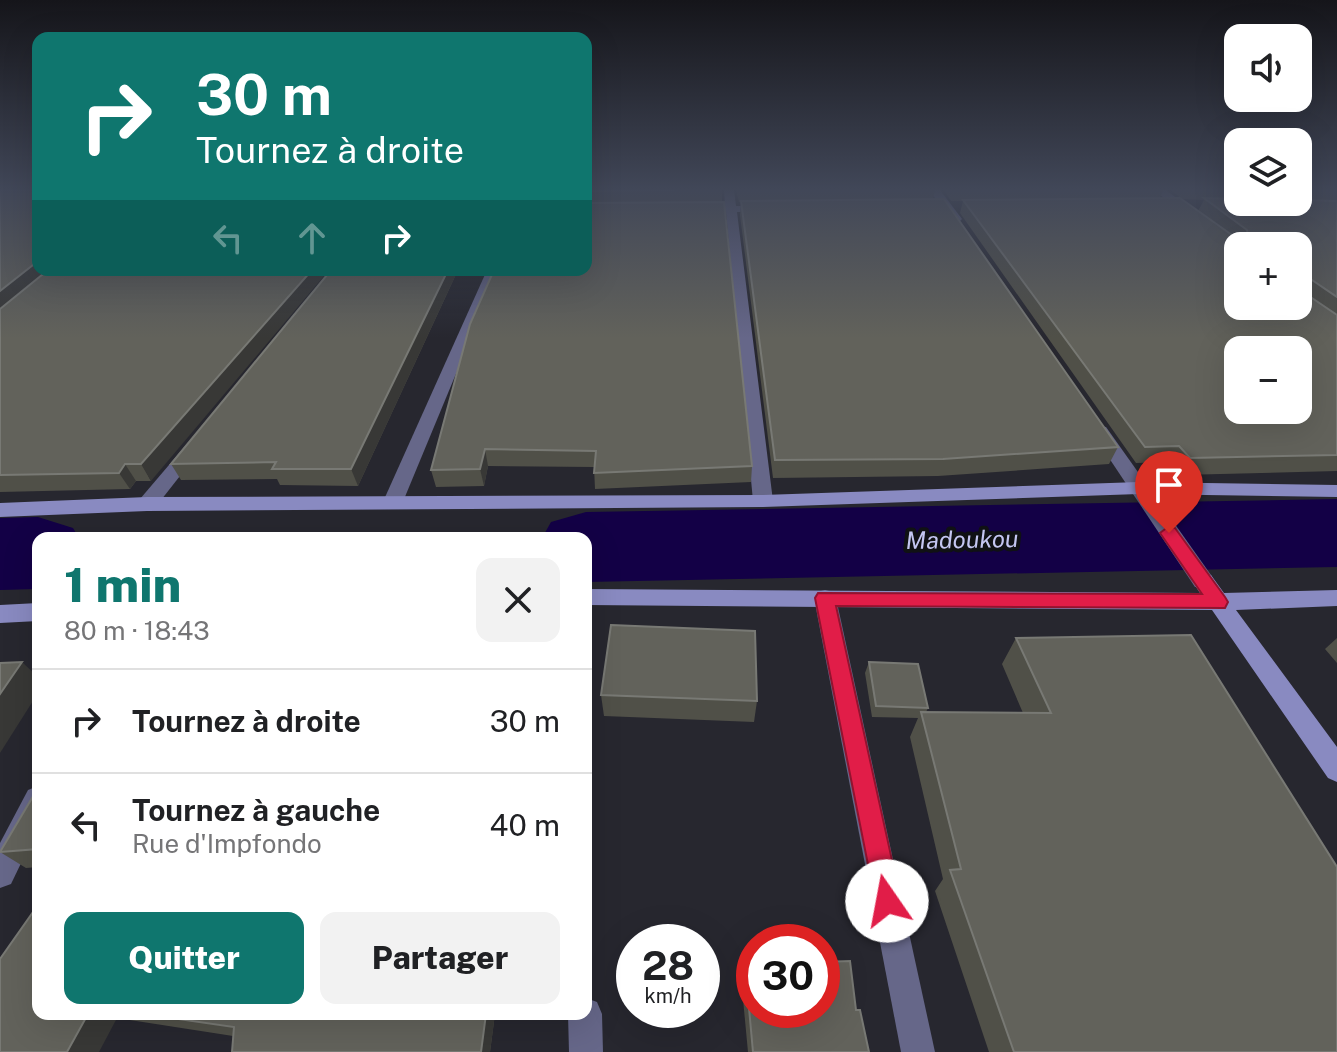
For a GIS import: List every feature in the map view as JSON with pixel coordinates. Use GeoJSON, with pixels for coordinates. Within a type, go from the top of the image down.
{"type":"FeatureCollection","features":[{"type":"Feature","properties":{"kind":"main road"},"geometry":{"type":"LineString","coordinates":[[0,510],[147,504],[763,501],[1139,488],[1337,491]]}},
{"type":"Feature","properties":{"kind":"main road"},"geometry":{"type":"LineString","coordinates":[[1203,581],[1337,769]]}},
{"type":"Feature","properties":{"kind":"main road"},"geometry":{"type":"LineString","coordinates":[[592,597],[1218,602],[1337,598]]}},
{"type":"Feature","properties":{"kind":"main road"},"geometry":{"type":"LineString","coordinates":[[0,614],[32,612]]}},
{"type":"Feature","properties":{"kind":"street"},"geometry":{"type":"LineString","coordinates":[[736,239],[763,501]]}},
{"type":"Feature","properties":{"kind":"street"},"geometry":{"type":"LineString","coordinates":[[392,504],[490,276]]}},
{"type":"Feature","properties":{"kind":"street"},"geometry":{"type":"LineString","coordinates":[[1087,412],[1203,581]]}},
{"type":"Feature","properties":{"kind":"street"},"geometry":{"type":"LineString","coordinates":[[147,504],[208,430]]}},
{"type":"Feature","properties":{"kind":"street"},"geometry":{"type":"LineString","coordinates":[[825,598],[918,1052]]}},
{"type":"Feature","properties":{"kind":"street"},"geometry":{"type":"LineString","coordinates":[[0,873],[32,811]]}},
{"type":"Feature","properties":{"kind":"street"},"geometry":{"type":"LineString","coordinates":[[585,1020],[586,1052]]}},
{"type":"Feature","properties":{"kind":"building"},"geometry":{"type":"Polygon","coordinates":[[[0,239],[32,239],[32,266],[0,291],[0,239]]]}},
{"type":"Feature","properties":{"kind":"building"},"geometry":{"type":"Polygon","coordinates":[[[592,239],[728,239],[752,466],[594,473],[596,451],[485,449],[480,469],[431,470],[470,324],[491,276],[592,276],[592,239]]]}},
{"type":"Feature","properties":{"kind":"building"},"geometry":{"type":"Polygon","coordinates":[[[746,239],[972,239],[1118,447],[943,459],[775,460],[746,239]]]}},
{"type":"Feature","properties":{"kind":"building"},"geometry":{"type":"Polygon","coordinates":[[[992,239],[1224,239],[1224,320],[1312,320],[1312,298],[1337,315],[1337,455],[1190,458],[1179,446],[1145,447],[992,239]]]}},
{"type":"Feature","properties":{"kind":"building"},"geometry":{"type":"Polygon","coordinates":[[[1312,239],[1337,239],[1337,297],[1312,280],[1312,239]]]}},
{"type":"Feature","properties":{"kind":"building"},"geometry":{"type":"Polygon","coordinates":[[[41,276],[307,276],[141,464],[125,464],[119,473],[0,475],[0,309],[41,276]]]}},
{"type":"Feature","properties":{"kind":"building"},"geometry":{"type":"Polygon","coordinates":[[[326,276],[445,276],[351,469],[272,469],[276,462],[171,464],[326,276]]]}},
{"type":"Feature","properties":{"kind":"building"},"geometry":{"type":"Polygon","coordinates":[[[611,625],[755,631],[757,701],[601,695],[611,625]]]}},
{"type":"Feature","properties":{"kind":"building"},"geometry":{"type":"Polygon","coordinates":[[[1191,635],[1337,867],[1337,1052],[1014,1052],[950,870],[961,869],[921,712],[1051,713],[1016,638],[1191,635]]]}},
{"type":"Feature","properties":{"kind":"building"},"geometry":{"type":"Polygon","coordinates":[[[22,662],[0,694],[0,663],[22,662]]]}},
{"type":"Feature","properties":{"kind":"building"},"geometry":{"type":"Polygon","coordinates":[[[869,662],[918,664],[928,708],[876,706],[869,662]]]}},
{"type":"Feature","properties":{"kind":"building"},"geometry":{"type":"Polygon","coordinates":[[[32,798],[32,849],[0,852],[32,798]]]}},
{"type":"Feature","properties":{"kind":"building"},"geometry":{"type":"Polygon","coordinates":[[[32,914],[32,1020],[85,1020],[67,1052],[0,1052],[0,959],[32,914]]]}},
{"type":"Feature","properties":{"kind":"building"},"geometry":{"type":"Polygon","coordinates":[[[840,961],[850,961],[856,1010],[860,1010],[869,1052],[753,1052],[751,1028],[840,1028],[840,961]]]}},
{"type":"Feature","properties":{"kind":"building"},"geometry":{"type":"Polygon","coordinates":[[[186,1020],[485,1020],[481,1052],[232,1052],[234,1027],[186,1020]]]}},
{"type":"Feature","properties":{"kind":"waterway","name":"Madoukou"},"geometry":{"type":"LineString","coordinates":[[592,547],[1337,533]]}},
{"type":"Feature","properties":{"kind":"waterway","name":"Madoukou"},"geometry":{"type":"LineString","coordinates":[[0,554],[32,553]]}},
{"type":"Feature","properties":{"kind":"route"},"geometry":{"type":"LineString","coordinates":[[887,901],[825,598],[1218,602],[1169,533]]}}]}
